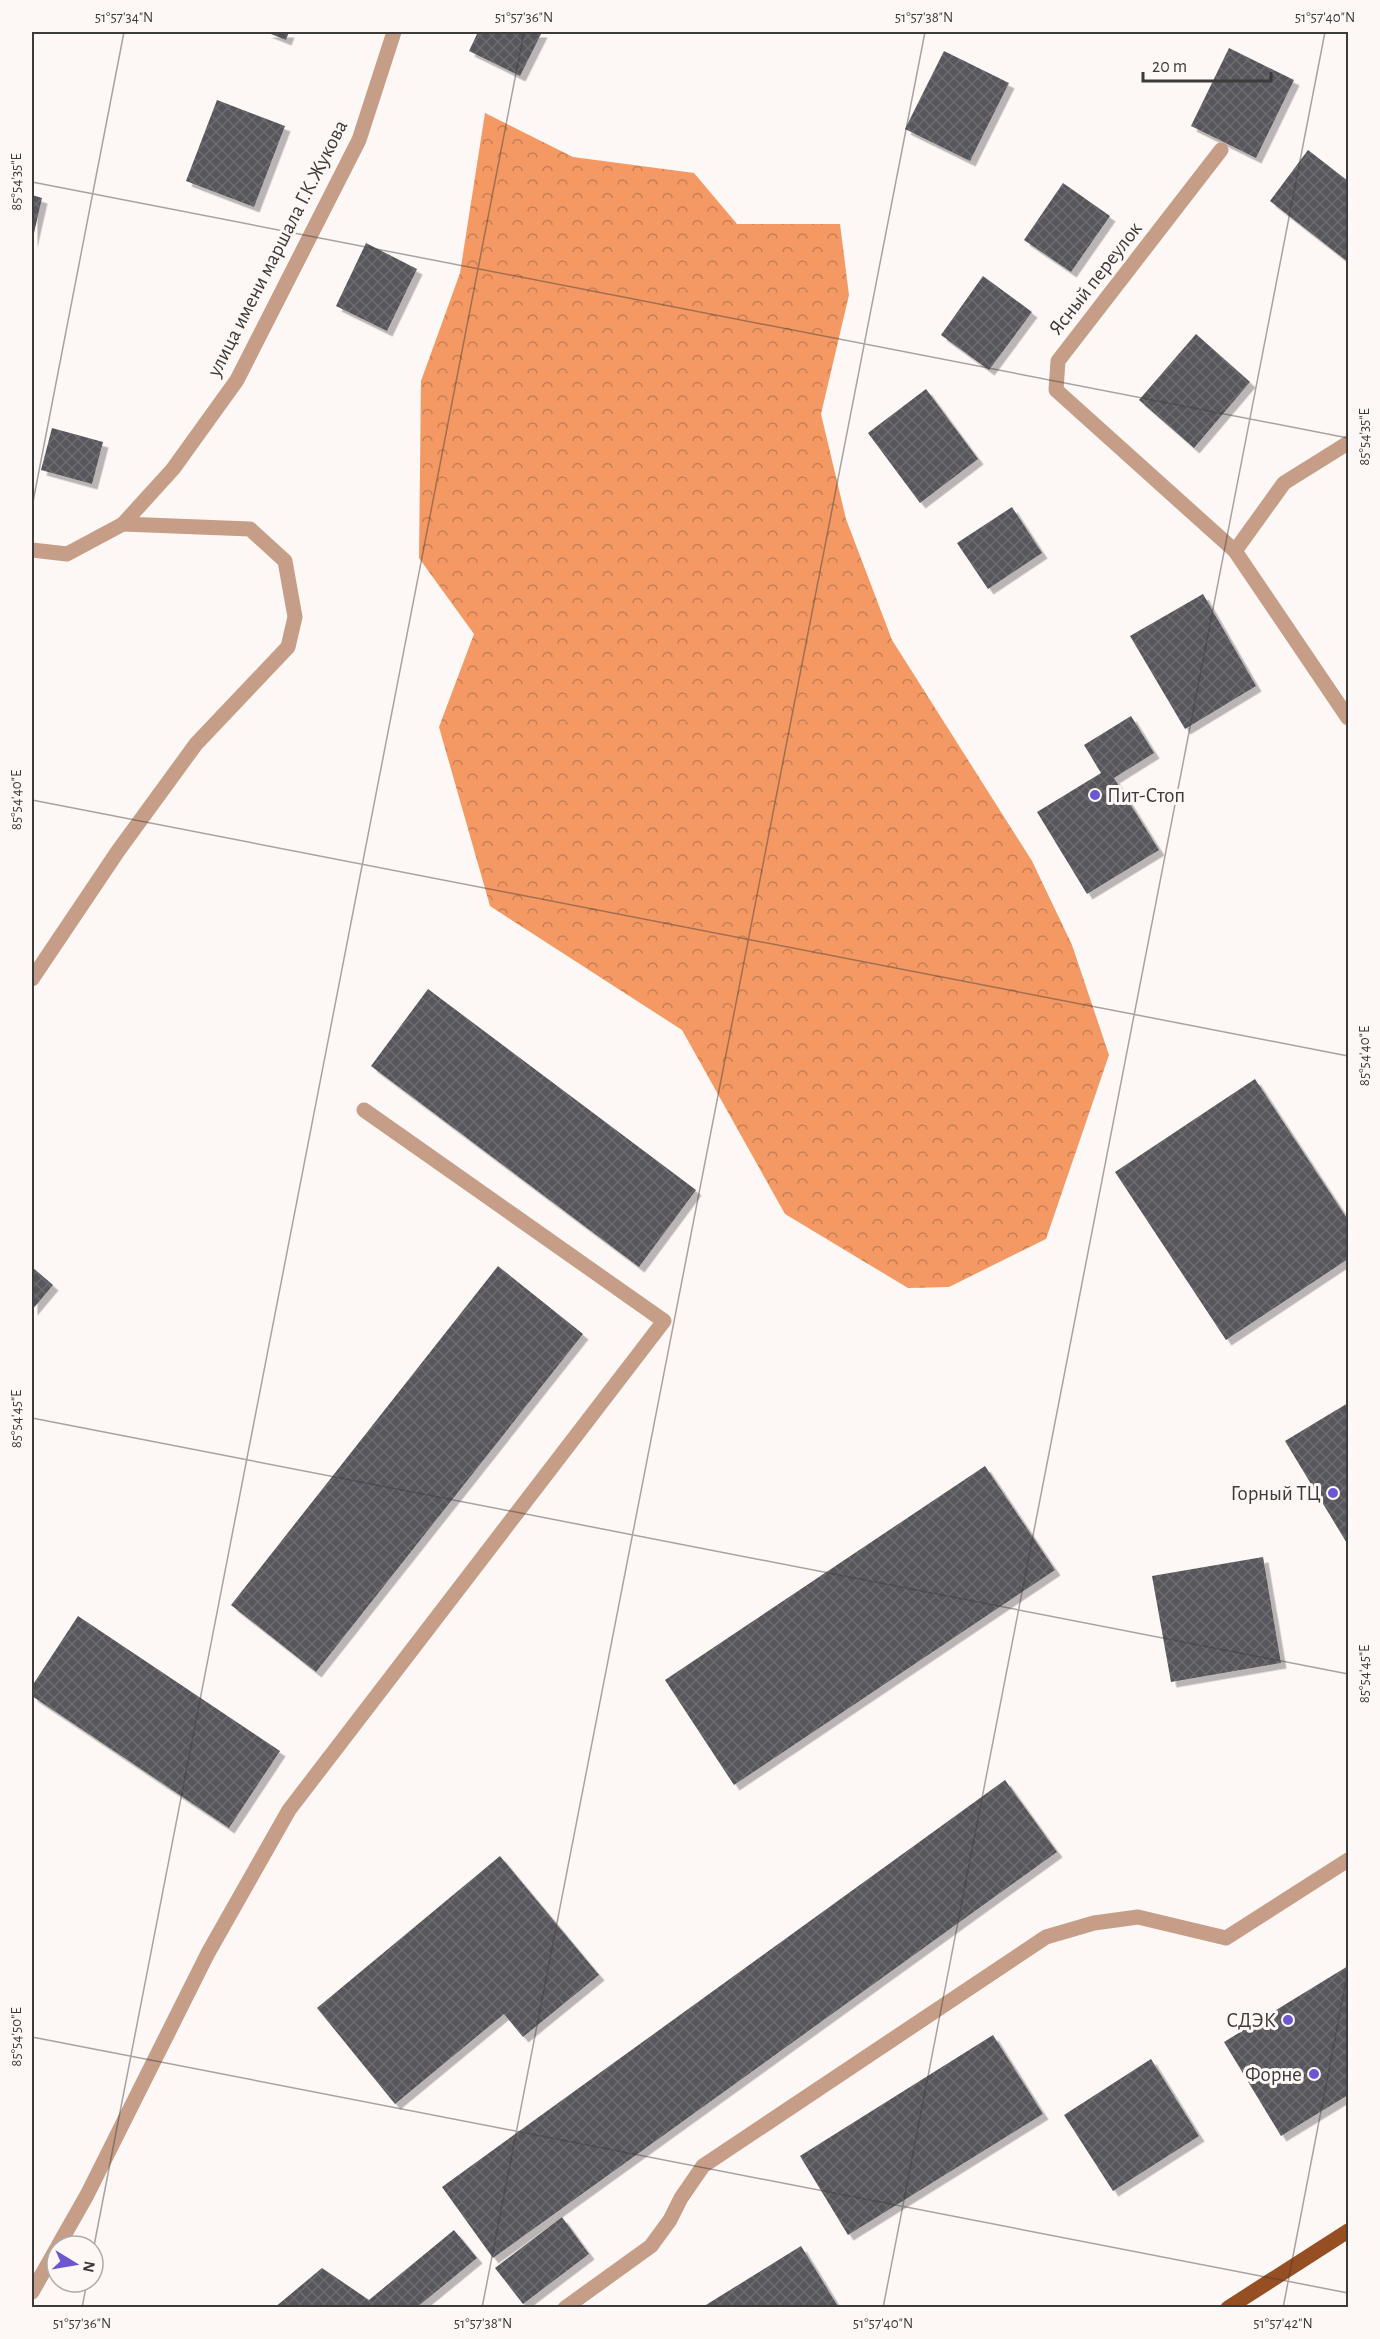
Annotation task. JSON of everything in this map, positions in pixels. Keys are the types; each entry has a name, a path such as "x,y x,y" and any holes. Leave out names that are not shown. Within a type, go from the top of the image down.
{"main road":[{"path":"1228,2307 1348,2231"}],"street":[{"name":"улица имени маршала Г.К.Жукова","path":"123,524 173,469 237,380 358,140 394,32"},
{"name":"Ясный переулок","path":"1221,150 1058,361 1056,390 1235,551"},
{"path":"1348,443 1284,483 1235,551 1348,718"},
{"path":"32,550 67,554 123,524 250,529 285,561 295,617 288,647 196,744 118,851 32,979"},
{"path":"64,2234 87,2195 208,1953 289,1810 664,1321 364,1110"},
{"path":"565,2307 651,2246 670,2220 702,2166 1046,1936 1094,1923 1138,1917 1226,1938 1348,1860"},
{"path":"32,2292 45,2269"}],"green space":[{"path":"485,113 573,157 694,173 737,224 840,224 849,295 821,414 846,519 892,640 1032,861 1072,945 1109,1055 1046,1239 949,1287 908,1288 785,1214 682,1030 490,906 439,727 474,634 419,558 421,381 460,273"}],"building":[{"path":"266,32 289,32 286,40"},
{"path":"478,32 542,32 520,76 469,51"},
{"path":"1229,48 1294,80 1256,158 1191,126"},
{"path":"944,51 1009,83 970,161 905,129"},
{"path":"217,100 285,126 254,207 186,181"},
{"path":"1308,150 1348,181 1348,262 1270,201"},
{"path":"1063,183 1110,216 1071,272 1024,240"},
{"path":"32,195 42,198 32,242"},
{"path":"366,243 417,269 387,331 336,306"},
{"path":"983,276 1032,312 989,370 941,335"},
{"path":"1196,334 1250,382 1194,448 1139,400"},
{"path":"926,389 978,459 920,503 868,433"},
{"path":"52,428 103,442 92,484 41,470"},
{"path":"1012,507 1042,553 988,589 957,543"},
{"path":"1203,594 1256,686 1185,729 1130,636"},
{"name":"Пит-Стоп","path":"1131,716 1154,753 1114,778 1159,850 1087,894 1037,812 1101,773 1084,745"},
{"path":"428,989 696,1190 639,1267 371,1066"},
{"path":"1255,1079 1348,1220 1348,1259 1226,1340 1115,1172"},
{"path":"498,1266 583,1334 316,1672 231,1605"},
{"path":"32,1267 53,1285 32,1310"},
{"name":"Горный ТЦ","path":"1348,1403 1348,1545 1285,1441"},
{"path":"985,1466 1055,1570 734,1785 665,1680"},
{"path":"1263,1557 1281,1663 1171,1682 1152,1576"},
{"path":"78,1616 280,1751 229,1828 32,1696 32,1686"},
{"path":"1005,1780 1057,1852 493,2258 442,2187"},
{"path":"500,1856 599,1975 523,2037 504,2014 395,2104 317,2008"},
{"path":"1348,1966 1348,2095 1281,2136 1224,2042"},
{"path":"993,2035 1043,2114 848,2235 800,2156"},
{"path":"1151,2059 1199,2136 1113,2191 1064,2115"},
{"path":"562,2217 589,2254 523,2304 495,2268"},
{"path":"454,2230 477,2258 416,2308 274,2308 322,2268 369,2300"},
{"path":"801,2246 839,2308 701,2308"}],"place":[{"name":"Пит-Стоп","path":"1095,795"},
{"name":"Горный ТЦ","path":"1333,1493"},
{"name":"СДЭК","path":"1288,2020"},
{"name":"Форне","path":"1314,2074"}]}
